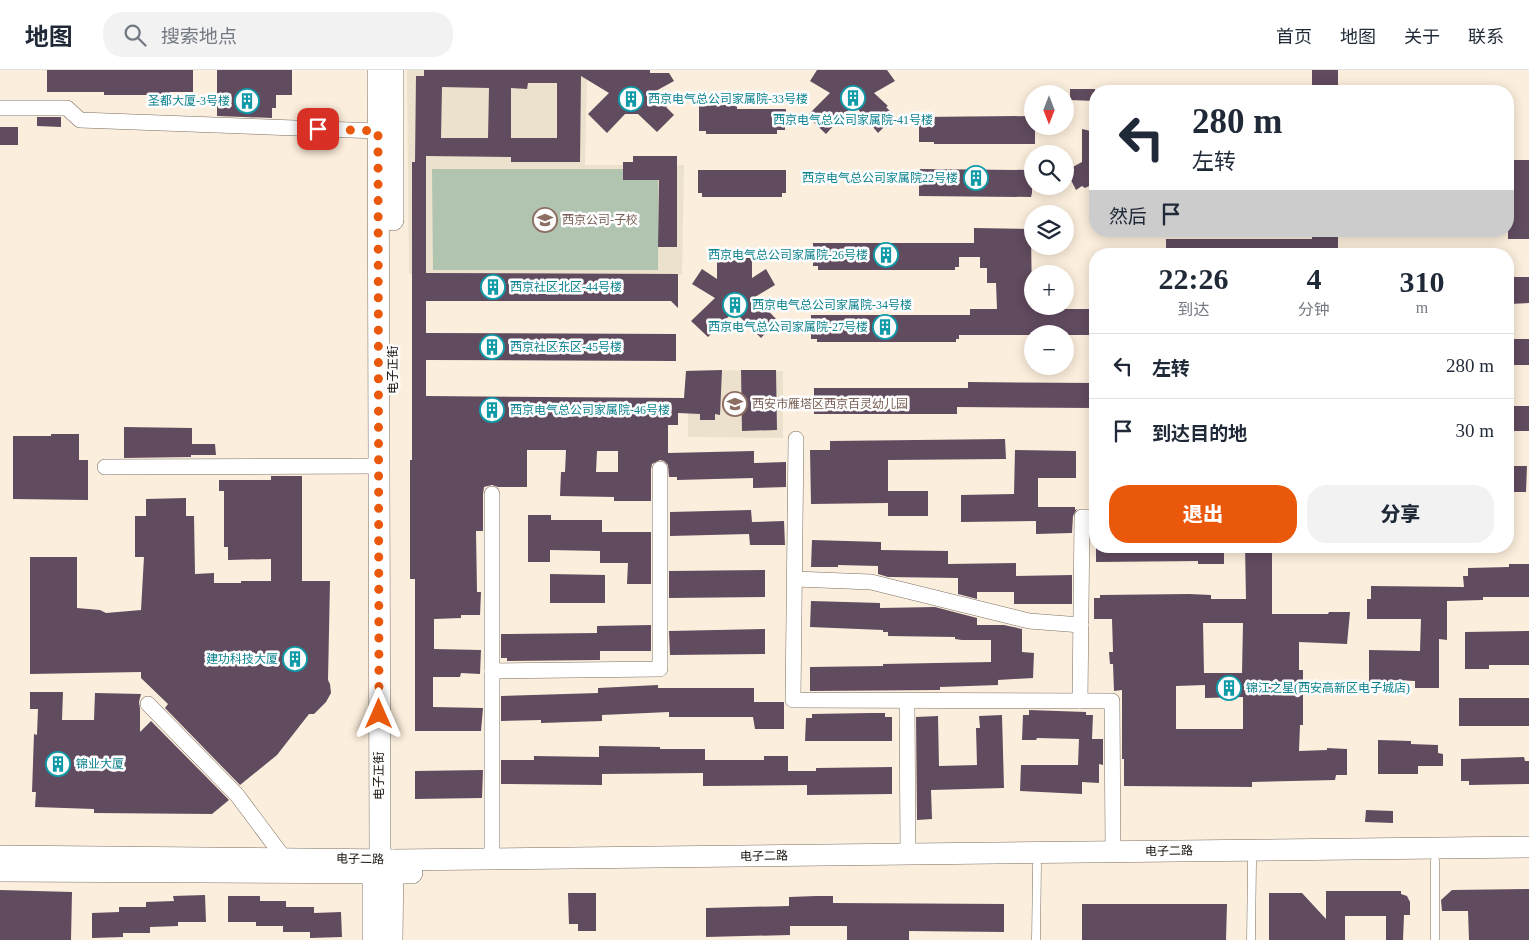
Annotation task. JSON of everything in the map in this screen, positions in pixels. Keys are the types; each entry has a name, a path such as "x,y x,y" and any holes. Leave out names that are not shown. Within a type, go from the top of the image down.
{"main road":[{"name":"电子正街","path":"378,70 379,466 384,866 392,940"},
{"name":"电子正街","path":"374,940 384,866 393,70"},
{"name":"电子二路","path":"0,856 284,858 384,866 492,858 1529,847"},
{"name":"电子二路","path":"0,871 384,866 1037,865 1529,860"}],"street":[{"path":"0,108 67,108 80,120 378,131"},
{"path":"796,439 793,700 1112,701 1113,851"},
{"path":"104,467 379,466"},
{"path":"492,671 660,669 660,469"},
{"path":"492,494 492,858"},
{"path":"1080,701 1082,517 1089,517"},
{"path":"795,579 871,582 1029,621 1081,625"},
{"path":"906,701 908,854"},
{"path":"148,704 237,795 284,858"}],"lane":[{"path":"1435,861 1435,940"},
{"path":"1251,940 1252,862"},
{"path":"1036,940 1037,865"}],"shaded area":[{"name":"西京公司-子校","path":"407,70 587,70 585,165 684,165 682,275 409,274"},
{"name":"西安市雁塔区西京百灵幼儿园","path":"688,370 783,371 783,438 688,437"}],"green space":[{"path":"432,169 658,169 658,270 433,270"}],"building":[{"path":"47,70 193,70 193,92 170,92 170,95 104,95 104,92 47,92"},
{"name":"圣都大厦-3号楼","path":"217,70 292,70 292,95 276,95 276,108 272,108 272,118 217,116"},
{"path":"424,70 650,70 650,73 669,73 674,81 654,92 674,115 657,132 638,114 625,114 607,133 588,114 609,93 581,76 580,162 511,162 511,157 426,156 426,273 678,274 678,308 671,301 426,301 426,333 676,334 676,361 426,360 426,396 684,398 686,371 722,370 720,415 715,414 715,420 700,420 700,414 678,413 678,425 668,425 668,453 754,451 754,463 786,462 786,487 753,488 753,478 677,480 677,477 669,477 668,465 660,460 652,464 651,501 614,501 614,497 560,496 561,472 565,472 566,450 527,450 527,487 498,487 492,485 484,487 483,531 476,531 477,592 481,592 480,615 461,615 461,618 434,619 434,649 481,650 480,674 461,673 460,677 433,677 433,707 483,708 481,731 415,731 415,579 410,579 412,162 415,162 416,76 424,76","holes":["528,83 557,83 557,138 511,138 511,88 527,89","442,87 489,88 488,138 441,138","597,451 618,451 618,472 596,472"]},
{"name":"西京电气总公司家属院-41号楼","path":"817,70 887,70 895,81 874,93 888,106 886,107 895,116 878,133 857,108 847,111 826,134 807,116 830,93 810,81"},
{"path":"1312,70 1338,70 1338,85 1312,85"},
{"path":"1074,89 1089,89 1089,101 1074,100"},
{"path":"699,105 737,105 737,109 786,109 785,130 777,130 777,134 706,134 706,131 699,131"},
{"path":"1024,116 1024,135 1035,135 1035,144 934,144 934,142 919,142 919,117"},
{"path":"37,117 61,117 61,127 37,126"},
{"path":"0,127 18,127 18,145 0,145"},
{"path":"1082,129 1089,131 1089,186 1085,188 1082,186 1076,190 1074,186 1074,166 1082,162"},
{"path":"633,156 677,156 677,247 658,247 659,180 623,180 623,162 633,162"},
{"path":"1514,160 1529,160 1529,239 1508,239 1508,237 1514,237"},
{"name":"西京电气总公司家属院22号楼","path":"919,169 1024,170 1024,195 1032,195 1031,197 919,196"},
{"path":"698,170 786,170 786,193 782,193 782,197 702,197 702,193 698,193"},
{"path":"974,228 1024,229 1024,255 1031,255 1031,265 1024,265 1024,315 1074,315 1074,309 1089,309 1089,335 1074,335 1074,325 1024,325 1024,335 959,335 959,339 956,339 956,342 817,342 817,339 811,339 811,315 970,315 970,309 997,309 996,283 987,283 987,268 980,268 980,257 959,257 959,267 955,267 955,270 818,270 818,266 813,266 813,243 974,243"},
{"path":"1312,237 1338,237 1338,248 1166,248 1166,239 1312,239"},
{"name":"西京电气总公司家属院-34号楼","path":"723,258 752,258 752,278 766,269 775,285 755,297 777,320 761,338 734,311 726,319 723,319 723,322 708,337 691,321 715,298 692,284 702,269 717,279 717,260 723,260"},
{"path":"1514,277 1529,277 1529,303 1514,304"},
{"path":"1514,339 1529,339 1529,365 1514,365"},
{"path":"741,370 776,370 777,430 742,431"},
{"path":"968,382 1089,383 1089,408 957,407 957,414 814,414 814,388 968,388"},
{"path":"1514,406 1529,406 1529,431 1514,431"},
{"path":"124,427 192,428 192,444 215,444 216,455 124,458"},
{"path":"51,434 79,434 79,460 88,460 88,500 13,499 13,436 51,436"},
{"path":"1005,439 1006,459 888,460 888,491 928,491 928,516 888,516 888,503 811,504 810,450 830,450 830,441"},
{"path":"1015,450 1076,451 1076,478 1038,478 1038,507 1075,507 1075,510 1077,509 1073,516 1072,533 1036,534 1036,521 961,522 961,495 1014,494"},
{"path":"1514,466 1527,466 1526,492 1514,492"},
{"path":"271,476 302,476 302,581 330,581 328,680 331,693 326,702 314,714 309,714 277,755 240,785 165,708 168,704 141,678 141,672 30,674 30,557 77,557 77,608 100,610 106,613 141,610 144,557 135,557 135,516 146,516 146,499 186,498 186,516 194,516 195,574 214,573 214,583 271,581 271,559 228,560 228,547 224,547 224,491 219,491 219,480 271,480"},
{"path":"751,510 752,522 784,521 785,545 750,545 749,534 670,536 670,512"},
{"path":"528,515 551,515 551,520 602,520 602,532 651,532 651,584 627,584 628,563 600,563 600,551 550,550 550,562 528,562"},
{"path":"812,540 881,542 881,550 948,551 948,564 1016,563 1016,576 1072,575 1072,604 1014,604 1014,592 977,592 977,599 958,594 958,578 888,577 878,574 878,566 838,565 838,567 811,567"},
{"path":"1096,553 1224,553 1224,564 1198,564 1198,561 1096,562"},
{"path":"1245,553 1272,553 1272,614 1350,612 1347,644 1299,642 1299,670 1303,670 1303,725 1300,725 1299,751 1327,750 1327,748 1347,749 1347,775 1336,775 1335,780 1252,782 1252,787 1124,786 1122,690 1114,691 1113,664 1110,664 1109,652 1113,652 1112,619 1094,619 1094,598 1100,598 1100,595 1189,594 1211,595 1211,599 1246,599","holes":["1203,623 1243,623 1242,673 1204,673","1205,685 1205,698 1243,697 1243,729 1176,729 1176,686"]},
{"path":"1509,564 1529,564 1529,597 1483,597 1483,600 1447,601 1447,640 1439,639 1439,688 1415,688 1415,681 1393,680 1393,688 1369,687 1369,650 1420,651 1421,619 1367,619 1367,599 1371,599 1371,586 1464,587 1463,576 1468,576 1468,568 1509,567"},
{"path":"765,570 765,597 669,598 669,571"},
{"path":"550,574 605,575 605,603 550,603"},
{"path":"811,601 880,603 880,608 935,607 977,618 977,625 1004,625 1022,629 1022,652 1034,653 1033,678 998,680 998,685 940,687 940,690 810,691 810,667 991,662 991,640 962,640 955,639 955,637 888,636 888,632 883,632 883,630 810,627"},
{"path":"651,625 651,651 600,651 600,660 507,661 507,658 501,658 501,634 597,633 597,626"},
{"path":"765,629 765,654 670,655 669,631"},
{"path":"1529,631 1529,665 1489,665 1489,669 1465,669 1465,632"},
{"path":"658,685 658,688 754,688 754,702 784,702 784,729 755,729 753,717 669,717 669,712 602,715 602,721 541,723 541,720 501,721 501,696 598,693 598,688"},
{"path":"30,692 63,692 62,720 94,720 95,693 141,694 139,702 140,732 151,721 229,800 212,814 94,813 94,809 35,807 36,792 32,792 34,734 37,735 38,709 30,709"},
{"path":"1459,698 1529,698 1529,726 1459,726"},
{"path":"1029,710 1086,712 1086,715 1093,715 1092,739 1103,739 1103,765 1099,764 1099,783 1082,782 1082,794 1020,791 1021,765 1078,765 1079,739 1037,738 1036,740 1022,740 1023,715 1029,715"},
{"path":"885,713 885,717 892,717 892,741 805,741 806,718 812,718 812,714"},
{"path":"1002,715 1004,788 931,790 932,819 917,820 916,717 938,716 939,766 977,765 976,728 980,728 979,716"},
{"path":"1378,740 1411,741 1411,744 1438,745 1438,753 1443,754 1443,766 1418,766 1418,774 1378,774"},
{"path":"599,746 705,749 705,760 764,760 764,756 788,756 788,771 816,771 816,768 892,767 892,794 807,795 807,785 703,786 703,773 602,774 602,785 501,784 501,760 534,760 534,756 599,757"},
{"path":"1524,757 1525,761 1529,761 1529,784 1469,785 1469,781 1461,781 1461,759"},
{"path":"483,770 482,798 415,799 415,771"},
{"path":"1366,810 1393,811 1393,823 1365,822"},
{"path":"1529,889 1529,940 1469,940 1468,911 1442,911 1441,900 1452,890"},
{"path":"0,890 72,892 71,940 0,940"},
{"path":"1326,891 1401,891 1401,894 1407,896 1410,902 1410,915 1404,915 1403,940 1386,940 1386,916 1345,916 1345,940 1269,940 1269,893 1302,893 1326,919"},
{"path":"568,893 596,893 596,931 578,931 578,924 569,924"},
{"path":"205,895 206,922 178,922 178,926 150,927 150,933 123,933 123,937 92,938 92,913 119,912 119,907 146,907 146,902 174,901 173,896"},
{"path":"228,896 260,896 260,901 286,901 286,907 314,907 314,913 341,912 342,937 310,938 310,932 283,932 283,926 256,926 256,922 228,922"},
{"path":"833,896 833,903 1004,904 1004,932 909,931 909,940 847,940 847,926 790,926 790,935 706,937 706,908 789,906 789,897"},
{"path":"1082,904 1227,904 1226,940 1082,940"}],"place":[{"name":"西京电气总公司家属院-41号楼","path":"853,98"},
{"name":"西京电气总公司家属院-33号楼","path":"631,99"},
{"name":"圣都大厦-3号楼","path":"247,101"},
{"name":"西京电气总公司家属院22号楼","path":"976,178"},
{"name":"西京公司-子校","path":"545,220"},
{"name":"西京电气总公司家属院-26号楼","path":"886,255"},
{"name":"西京社区北区-44号楼","path":"493,287"},
{"name":"西京电气总公司家属院-34号楼","path":"735,305"},
{"name":"西京电气总公司家属院-27号楼","path":"885,327"},
{"name":"西京社区东区-45号楼","path":"492,347"},
{"name":"西安市雁塔区西京百灵幼儿园","path":"735,404"},
{"name":"西京电气总公司家属院-46号楼","path":"492,410"},
{"name":"建功科技大厦","path":"295,659"},
{"name":"锦江之星(西安高新区电子城店)","path":"1229,688"},
{"name":"锦业大厦","path":"58,764"}],"route":[{"path":"318,129 378,131 379,714"}]}
